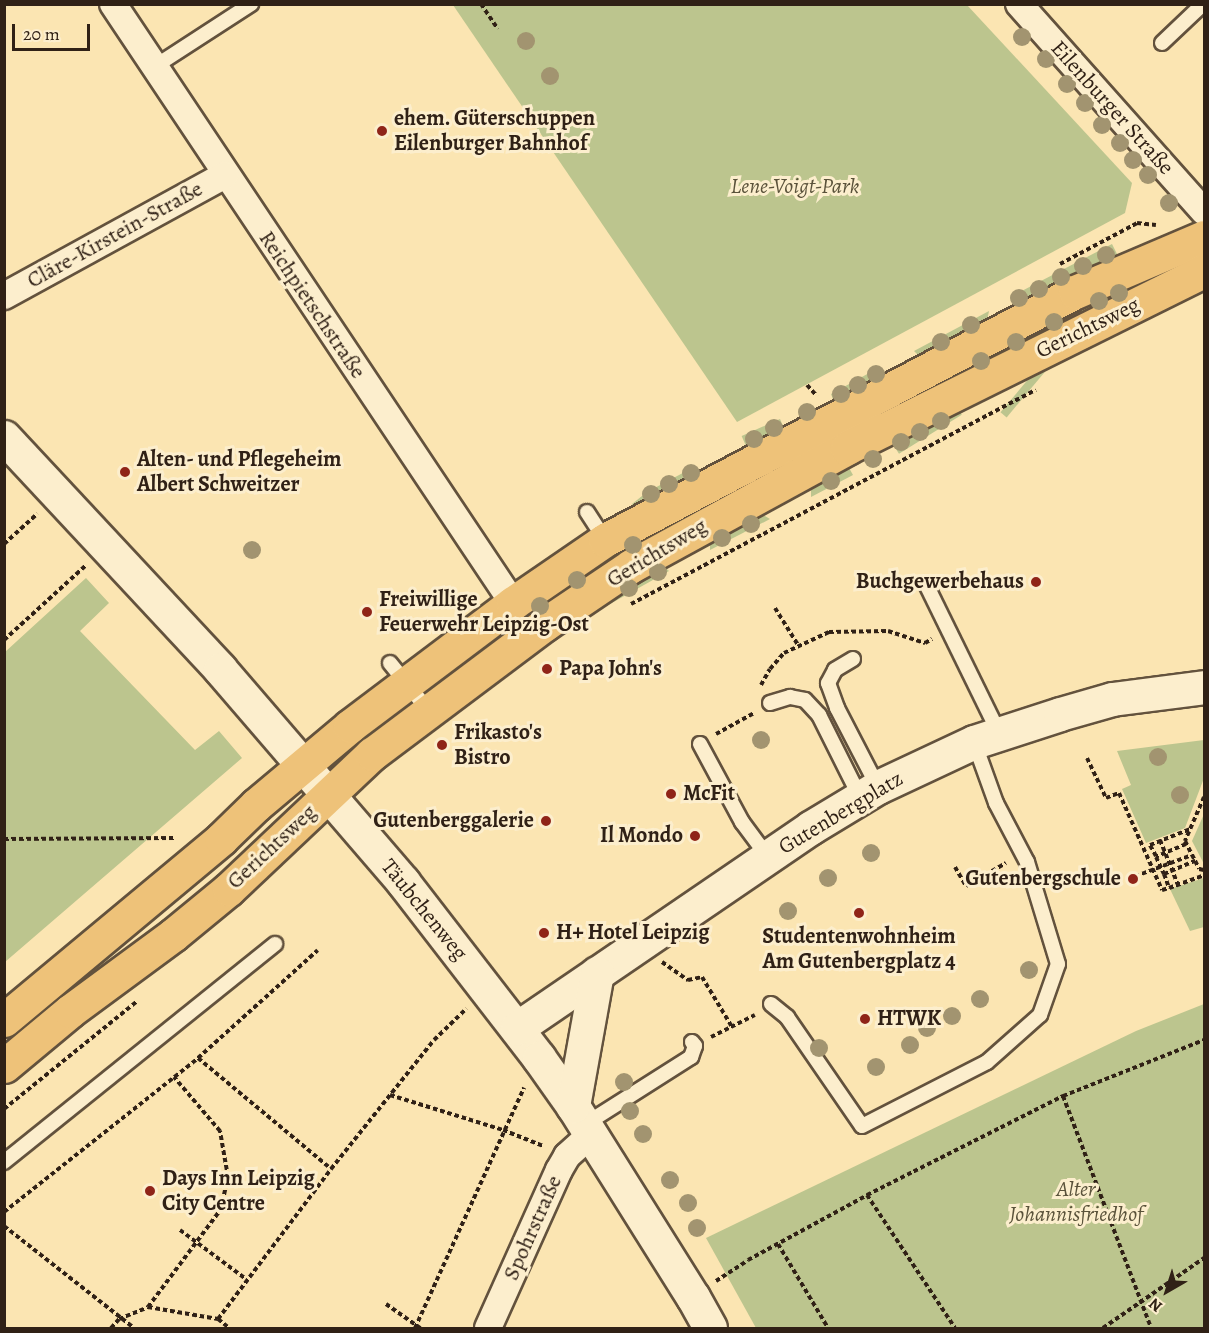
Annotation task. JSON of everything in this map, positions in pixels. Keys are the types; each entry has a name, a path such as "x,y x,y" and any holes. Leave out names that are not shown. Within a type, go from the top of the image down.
{"main road":[{"name":"Gerichtsweg","path":"4,1020 221,839 303,765 398,673 513,603 605,540 1075,292 1204,237"},
{"name":"Gerichtsweg","path":"4,1066 70,1011 173,935 228,889 372,754 545,624 641,561 847,448 1204,271"}],"street":[{"name":"Reichpietschstraße","path":"113,4 225,175 513,603"},
{"name":"Eilenburger Straße","path":"1020,4 1109,92 1204,212"},
{"name":"Cläre-Kirstein-Straße","path":"4,296 225,175"},
{"name":"Täubchenweg","path":"4,437 220,669 403,882 487,988 539,1058 579,1130 693,1297 710,1329"},
{"name":"Gutenbergplatz","path":"517,1028 768,857 869,792 987,738 1112,699 1204,687"},
{"path":"579,1130 597,973"},
{"name":"Spohrstraße","path":"488,1329 579,1130"}],"lane":[{"path":"154,67 251,4"},
{"path":"1162,43 1202,5"},
{"path":"587,512 605,540"},
{"path":"771,1004 787,1017 862,1126 987,1062 1040,1015 1058,964 1022,853 996,803 987,738 926,584"},
{"path":"853,659 835,670 828,683 869,792"},
{"path":"398,673 429,711"},
{"path":"770,703 790,696 805,700 819,715 869,792"},
{"path":"700,744 742,822 768,857"},
{"path":"4,1162 275,944"},
{"path":"579,1130 691,1057 694,1044"}],"path":[{"path":"482,4 498,29"},
{"path":"807,385 815,394"},
{"path":"629,605 866,479"},
{"path":"4,544 57,495"},
{"path":"4,640 84,567"},
{"path":"775,608 798,645"},
{"path":"1087,758 1106,798 1119,793 1162,890 1204,873 1199,869 1185,841 1204,797"},
{"path":"1143,847 1190,828"},
{"path":"4,839 174,838"},
{"path":"1161,840 1178,885"},
{"path":"1156,856 1186,844"},
{"path":"1150,845 1169,888"},
{"path":"955,867 966,886 1022,853"},
{"path":"1128,879 1192,855"},
{"path":"1164,874 1195,861"},
{"path":"644,941 666,967 688,980 702,977 732,1027"},
{"path":"4,1212 198,1058 318,950"},
{"path":"218,1319 330,1169 434,1040 487,988"},
{"path":"694,1044 732,1027 771,1004"},
{"path":"715,1282 867,1195 1063,1096 1204,1040"},
{"path":"198,1058 330,1169"},
{"path":"386,1304 417,1328 503,1130 539,1058"},
{"path":"111,1329 119,1319 148,1307 221,1209 228,1177 220,1131 174,1077"},
{"path":"390,1095 503,1130 579,1130"},
{"path":"1063,1096 1151,1329"},
{"path":"867,1195 955,1329"},
{"path":"4,1226 134,1329"},
{"path":"180,1230 246,1280"},
{"path":"778,1244 828,1329"},
{"path":"1103,1329 1204,1258"},
{"path":"710,1273 720,1292"},
{"path":"148,1307 218,1319 229,1329"}],"green space":[{"name":"Lene-Voigt-Park","path":"453,5 967,5 1132,183 1125,213 737,422"},
{"path":"1112,244 1119,258 1017,306 1010,297"},
{"path":"1157,272 1160,276 1080,314 852,436 886,406 1018,335"},
{"path":"989,311 987,321 921,358 914,351"},
{"path":"1041,364 1047,369 1007,417 1001,412"},
{"path":"880,367 881,377 834,402 831,394"},
{"path":"957,407 962,415 899,454 894,446"},
{"path":"780,419 784,428 746,445 742,436"},
{"path":"804,450 483,655 475,647 614,550"},
{"path":"696,466 699,474 633,509 632,504 647,492"},
{"path":"848,466 853,475 811,497 811,487"},
{"path":"760,513 770,519 710,550 710,539"},
{"path":"661,564 669,571 576,623"},
{"path":"86,578 109,603 80,631 195,750 219,731 242,758 5,962 5,652"},
{"path":"1204,740 1204,778 1185,828 1146,843 1122,789 1131,785 1117,751"},
{"path":"1204,814 1204,864 1192,841"},
{"path":"1204,878 1204,927 1190,931 1170,889"},
{"name":"Alter Johannisfriedhof","path":"1204,1004 1204,1328 756,1328 706,1238 1136,1031"}],"place":[{"name":"ehem. Güterschuppen Eilenburger Bahnhof","path":"382,131"},
{"name":"Alten- und Pflegeheim Albert Schweitzer","path":"125,472"},
{"name":"Buchgewerbehaus","path":"1036,582"},
{"name":"Freiwillige Feuerwehr Leipzig-Ost","path":"367,612"},
{"name":"Papa John's","path":"547,669"},
{"name":"Frikasto's Bistro","path":"442,745"},
{"name":"McFit","path":"671,794"},
{"name":"Gutenberggalerie","path":"546,821"},
{"name":"Il Mondo","path":"695,836"},
{"name":"Gutenbergschule","path":"1133,879"},
{"name":"Studentenwohnheim Am Gutenbergplatz 4","path":"859,913"},
{"name":"H+ Hotel Leipzig","path":"544,933"},
{"name":"HTWK","path":"865,1019"},
{"name":"Days Inn Leipzig City Centre","path":"150,1191"}]}
